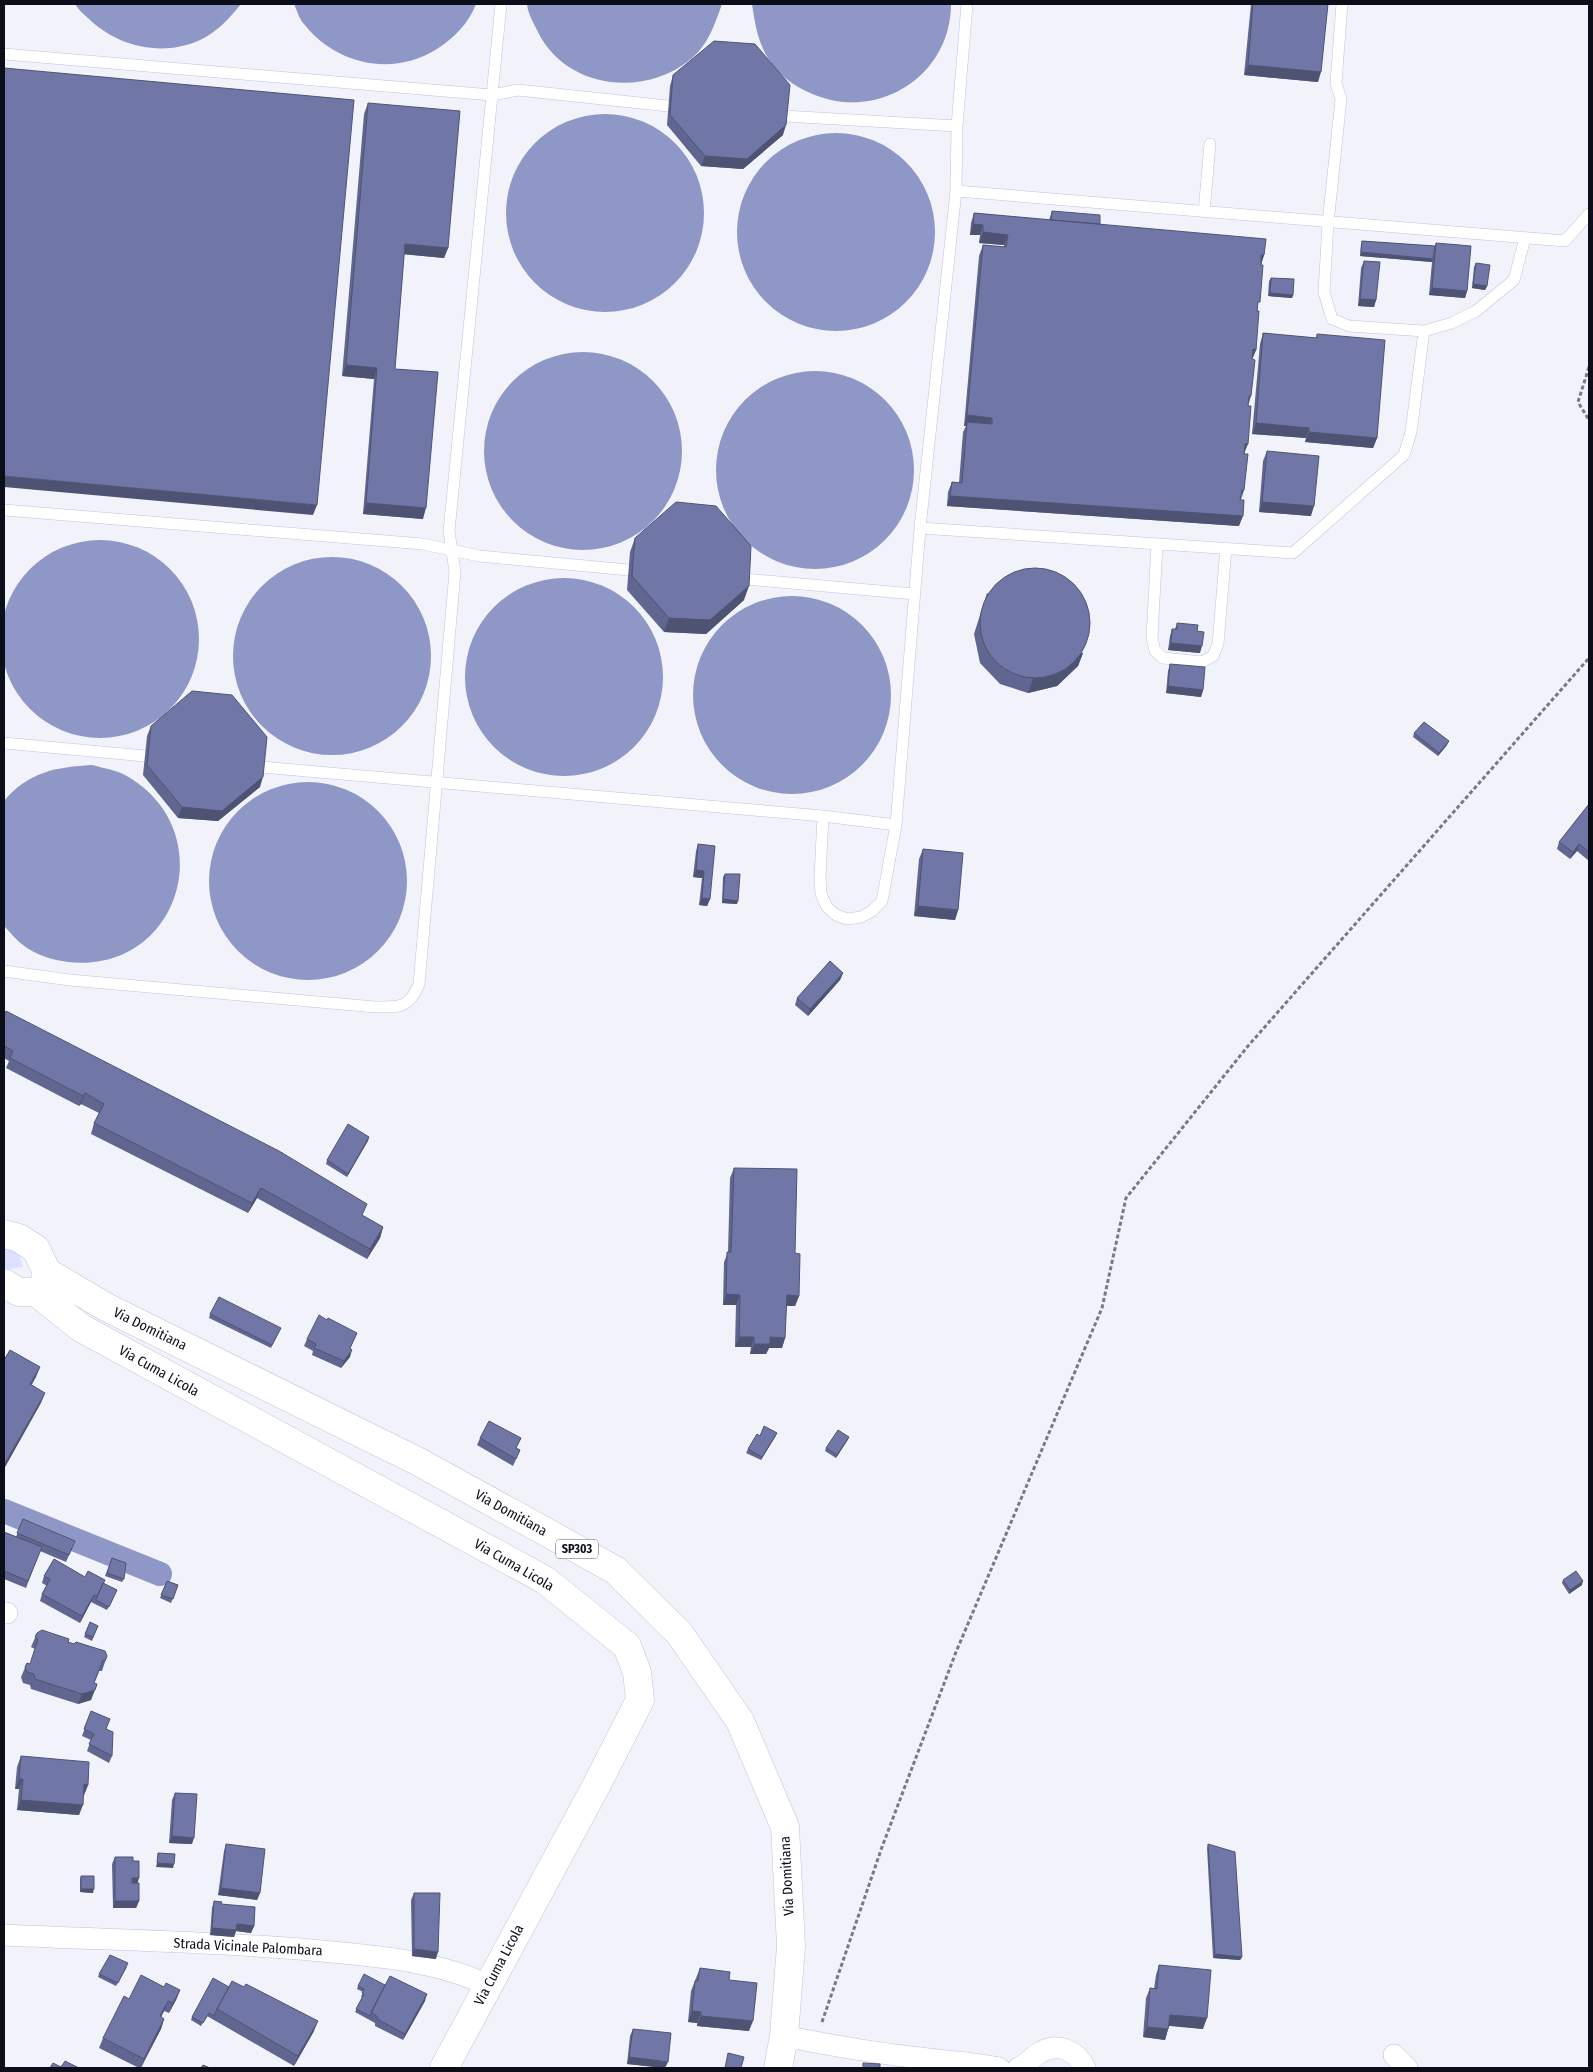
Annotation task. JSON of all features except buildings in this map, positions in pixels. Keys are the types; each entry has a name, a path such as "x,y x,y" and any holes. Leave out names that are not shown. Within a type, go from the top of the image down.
{"main road":[{"path":"4,1234 19,1238 36,1249 41,1282"},
{"name":"Via Domitiana","path":"4,1283 20,1292 41,1282 106,1307 419,1462 615,1570 679,1632 740,1720 785,1827 791,1946 784,2036 778,2068"},
{"name":"Via Cuma Licola","path":"41,1282 81,1328 546,1580 627,1646 637,1672 640,1700 595,1788 444,2068"}],"street":[{"name":"Strada Vicinale Palombara","path":"4,1935 274,1947 386,1957 463,1973 488,1985"},
{"path":"784,2036 922,2059 968,2061 999,2068"},
{"path":"1018,2068 1040,2052 1060,2048 1078,2056 1085,2068"}],"lane":[{"path":"4,971 70,980 400,1007 414,998 420,984 455,572 449,531 501,4"},
{"path":"823,816 821,894 827,907 836,915 847,919 861,917 872,911 882,901 896,825 920,528 956,191 958,126 967,4"},
{"path":"1342,4 1336,83 1341,99 1328,223 1324,292 1332,319 1349,326 1424,331 1452,323 1476,311 1514,280 1525,238"},
{"path":"4,54 492,95 518,90 668,106"},
{"path":"784,116 958,126"},
{"path":"1204,212 1210,144"},
{"path":"956,191 1565,241 1589,214"},
{"path":"920,528 1293,553 1404,455 1411,432 1424,331"},
{"path":"4,510 414,543 480,556 629,570"},
{"path":"1157,544 1152,638 1155,651 1163,658 1202,662 1213,656 1218,644 1226,548"},
{"path":"745,579 914,594"},
{"path":"4,743 145,756"},
{"path":"261,767 823,816 896,825"}],"path":[{"path":"1589,368 1578,402 1589,420"},
{"path":"815,2042 882,1847 956,1652 1102,1308 1126,1198 1248,1046 1589,658"}],"shaded area":[{"path":"4,1243 19,1254 23,1267 4,1270"}],"water":[{"path":"75,4 241,4 222,25 205,38 184,46 154,48 125,42 112,36 99,28"},
{"path":"294,4 476,4 460,30 437,49 420,58 402,63 384,64 366,62 332,49 317,38 302,22"},
{"path":"527,4 722,4 706,41 691,59 672,71 651,79 629,83 607,82 586,76 567,66 551,51 538,32"},
{"path":"752,4 951,4 948,30 938,53 923,73 904,88 882,98 858,102 833,100 808,92 797,87 782,75 766,54 760,41"},
{"path":"595,114 615,114 643,121 668,136 682,150 697,175 704,203 704,223 697,251 682,276 668,290 643,305 634,308 615,312 595,312 567,305 542,290 528,276 513,251 510,242 506,223 506,203 513,175 528,150 542,136 567,121 576,118"},
{"path":"826,133 846,133 874,140 899,155 913,169 928,194 935,222 935,242 928,270 913,295 899,309 874,324 865,327 846,331 826,331 798,324 773,309 759,295 744,270 741,261 737,242 737,222 744,194 759,169 773,155 798,140 807,137"},
{"path":"573,352 593,352 621,359 646,374 660,388 675,413 682,441 682,461 675,489 660,514 646,528 621,543 612,546 593,550 573,550 545,543 520,528 506,514 491,489 488,480 484,461 484,441 491,413 506,388 520,374 545,359 554,356"},
{"path":"805,371 825,371 853,378 878,393 892,407 907,432 914,460 914,480 907,508 892,533 878,547 853,562 844,565 825,569 805,569 777,562 752,547 738,533 723,508 720,499 716,480 716,460 723,432 738,407 752,393 777,378 786,375"},
{"path":"100,540 129,544 147,552 170,569 187,592 195,610 199,639 195,668 187,686 170,709 147,726 129,734 100,738 71,734 53,726 30,709 13,686 5,668 1,639 5,610 13,592 30,569 53,552 71,544"},
{"path":"322,557 342,557 370,564 395,579 409,593 424,618 431,646 431,666 424,694 409,719 395,733 370,748 361,751 342,755 322,755 294,748 269,733 255,719 240,694 237,685 233,666 233,646 240,618 255,593 269,579 294,564 303,561"},
{"path":"554,578 574,578 602,585 627,600 641,614 656,639 663,667 663,687 656,715 641,740 627,754 602,769 593,772 574,776 554,776 526,769 501,754 487,740 472,715 469,706 465,687 465,667 472,639 487,614 501,600 526,585 535,582"},
{"path":"782,596 802,596 830,603 855,618 869,632 884,657 891,685 891,705 884,733 869,758 855,772 830,787 821,790 802,794 782,794 754,787 729,772 715,758 700,733 697,724 693,705 693,685 700,657 715,632 729,618 754,603 763,600"},
{"path":"92,765 114,770 125,775 155,799 173,829 180,861 176,893 162,922 138,945 107,960 68,962 33,952 20,943 4,926 4,801 13,791 33,777 66,767"},
{"path":"298,782 318,782 346,789 371,804 385,818 400,843 407,871 407,891 400,919 385,944 371,958 346,973 337,976 318,980 298,980 270,973 245,958 231,944 216,919 213,910 209,891 209,871 216,843 231,818 245,804 270,789 279,786"}],"waterway":[{"path":"4,1511 160,1574"}]}
